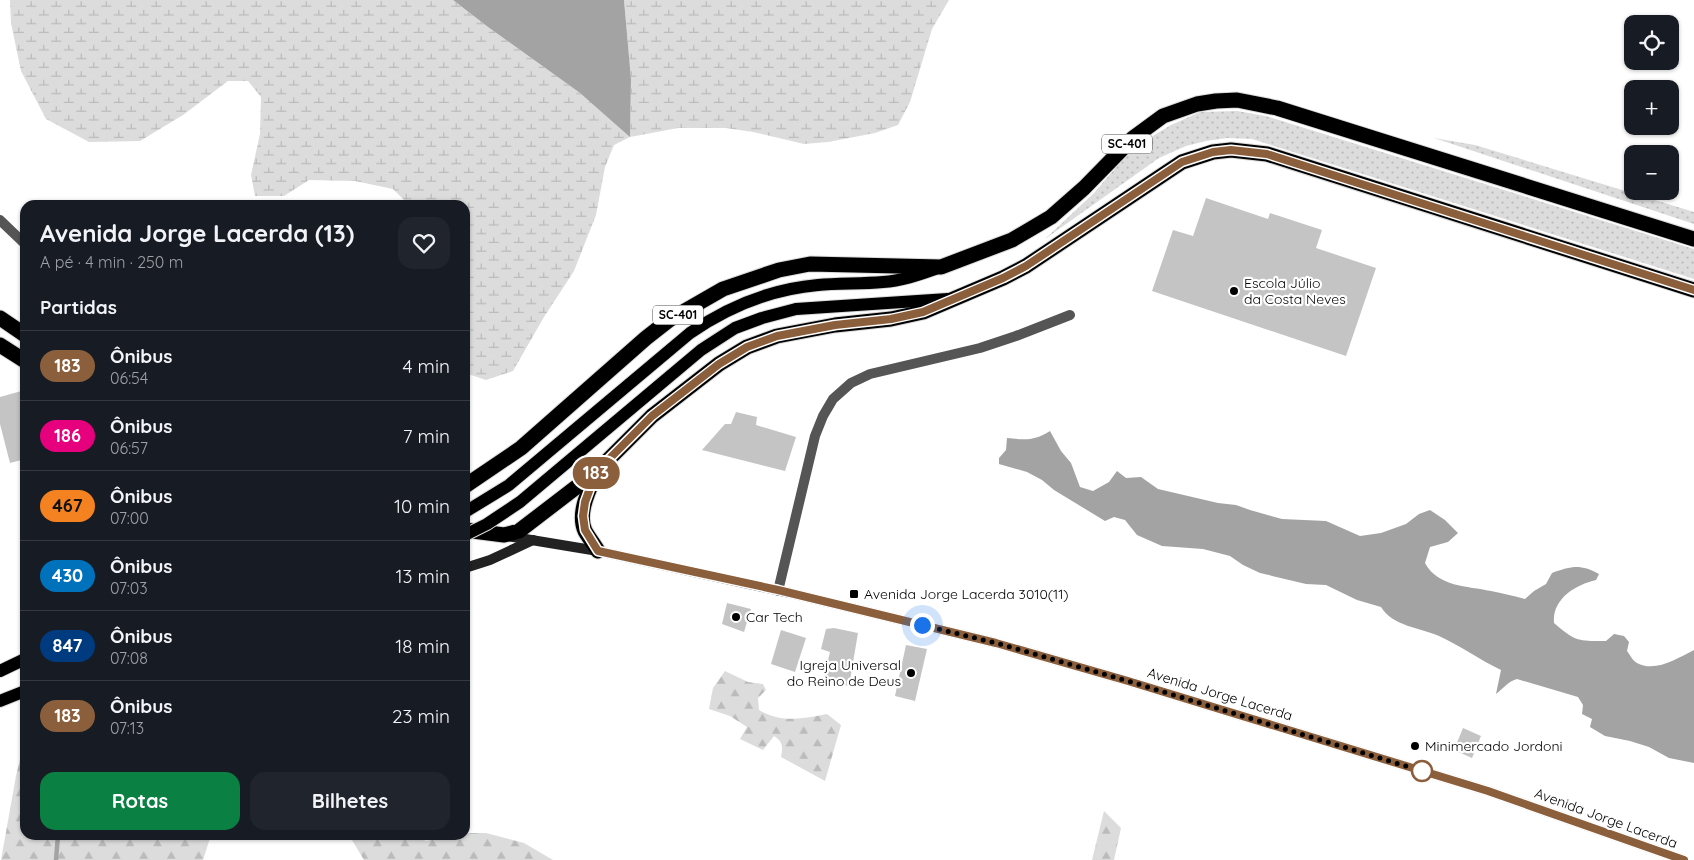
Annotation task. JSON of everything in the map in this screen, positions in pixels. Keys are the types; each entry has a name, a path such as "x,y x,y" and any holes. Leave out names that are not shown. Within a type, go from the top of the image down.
{"highway":[{"name":"SC-401","path":"470,483 520,448 669,320 723,290 779,270 810,264 941,267 1012,240 1032,230 1051,217 1084,188 1133,138 1163,116 1197,104 1237,100 1277,108 1694,239"},
{"path":"470,531 504,536 519,531 596,472 652,416 719,364 747,347 777,336 835,325 891,319 923,312 957,299 1026,266 1182,162 1213,152 1231,150 1267,154 1694,290"},
{"path":"0,318 20,332"},
{"path":"0,345 20,358"},
{"path":"596,472 585,502 583,516 585,530 598,551"}],"main road":[{"path":"470,509 509,485 626,384 700,325 743,304 790,289 818,285 884,282 911,277 941,267"},
{"path":"470,532 487,524 520,502 701,350 734,328 796,309 957,299"},
{"name":"Avenida Jorge Lacerda","path":"504,536 598,551 778,590 996,643 1128,681 1496,793 1684,860"},
{"path":"470,566 490,560 533,540"},
{"path":"0,671 20,661"},
{"path":"0,701 20,693"}],"street":[{"path":"0,220 20,239"},
{"path":"778,590 816,436 823,416 833,399 851,383 870,374 980,348 1070,315"}],"green space":[{"path":"10,0 453,0 580,93 630,136 631,79 624,0 949,0 932,29 910,102 898,125 875,133 828,142 804,144 753,132 726,128 678,128 630,137 614,145 605,167 596,215 574,271 544,317 513,371 486,380 470,375 470,200 404,200 393,189 355,181 309,180 284,196 255,196 251,175 260,134 261,97 248,81 228,81 183,115 140,141 89,142 46,119 21,71 11,23"},
{"path":"1237,111 1266,116 1694,249 1694,279 1252,139 1227,138 1206,141 1186,146 1159,158 1045,239 1094,193 1125,157 1146,140 1171,125 1200,112"},
{"path":"1434,138 1475,145 1624,191 1624,200 1655,200 1694,212 1694,224"},
{"path":"725,671 748,682 763,684 766,690 758,698 759,710 767,714 792,719 827,714 841,725 825,781 781,757 782,745 774,736 763,750 740,739 747,727 730,716 709,709 713,688"},
{"path":"20,759 20,840 209,840 203,860 1,860"},
{"path":"1104,811 1121,828 1114,860 1092,860"},
{"path":"470,833 486,833 524,843 553,860 364,860 352,840 470,840"}],"shaded area":[{"path":"453,0 624,0 631,79 630,137 580,93"},
{"path":"1050,431 1061,451 1071,463 1080,487 1093,491 1109,482 1117,471 1126,478 1141,477 1158,489 1218,503 1236,505 1282,519 1326,521 1360,536 1381,533 1406,524 1419,514 1430,510 1445,520 1458,533 1448,542 1430,547 1425,563 1437,577 1454,584 1525,599 1546,584 1552,573 1581,567 1599,574 1596,580 1580,585 1566,594 1554,614 1554,623 1567,634 1583,640 1606,641 1614,634 1624,636 1629,642 1627,651 1636,662 1644,666 1666,663 1694,650 1694,763 1669,758 1649,747 1630,741 1605,736 1590,727 1592,719 1582,714 1583,705 1578,697 1517,679 1508,683 1496,694 1501,670 1439,636 1399,622 1381,607 1357,600 1326,585 1306,584 1260,573 1230,556 1203,549 1162,546 1137,535 1125,520 1114,517 1105,521 1054,490 1042,480 1027,472 999,464 999,458 1006,450 1007,438 1030,439"}],"building":[{"path":"1206,198 1268,219 1270,213 1322,230 1316,248 1376,268 1346,356 1152,291 1173,230 1193,236"},
{"path":"20,391 20,460 10,463 0,424 0,397"},
{"path":"736,412 757,417 756,425 796,437 785,471 702,450 725,424 731,424"},
{"name":"Car Tech","path":"727,603 751,609 744,632 722,624"},
{"path":"834,628 858,633 849,686 823,680 830,652 821,649 826,629"},
{"path":"781,630 806,638 795,672 771,664"},
{"name":"Igreja Universal do Reino de Deus","path":"906,645 927,649 915,701 895,696"},
{"path":"1463,728 1481,736 1472,758 1454,750"}],"waterway":[{"path":"56,860 58,840"}],"bus line":[{"name":"183","path":"1684,860 1488,791 1128,681 996,643 778,590 598,551 585,530 583,516 585,502 596,472 652,416 719,364 747,347 777,336 835,325 891,319 923,312 957,299 1026,266 1182,162 1213,152 1231,150 1267,154 1694,290"}],"place":[{"name":"Escola Júlio da Costa Neves","path":"1234,291"},
{"name":"Avenida Jorge Lacerda 3010(11)","path":"854,594"},
{"name":"Car Tech","path":"736,617"},
{"name":"Igreja Universal do Reino de Deus","path":"911,673"},
{"name":"Minimercado Jordoni","path":"1415,746"}],"route":[{"path":"922,625 996,643 1128,681 1422,771"}]}
